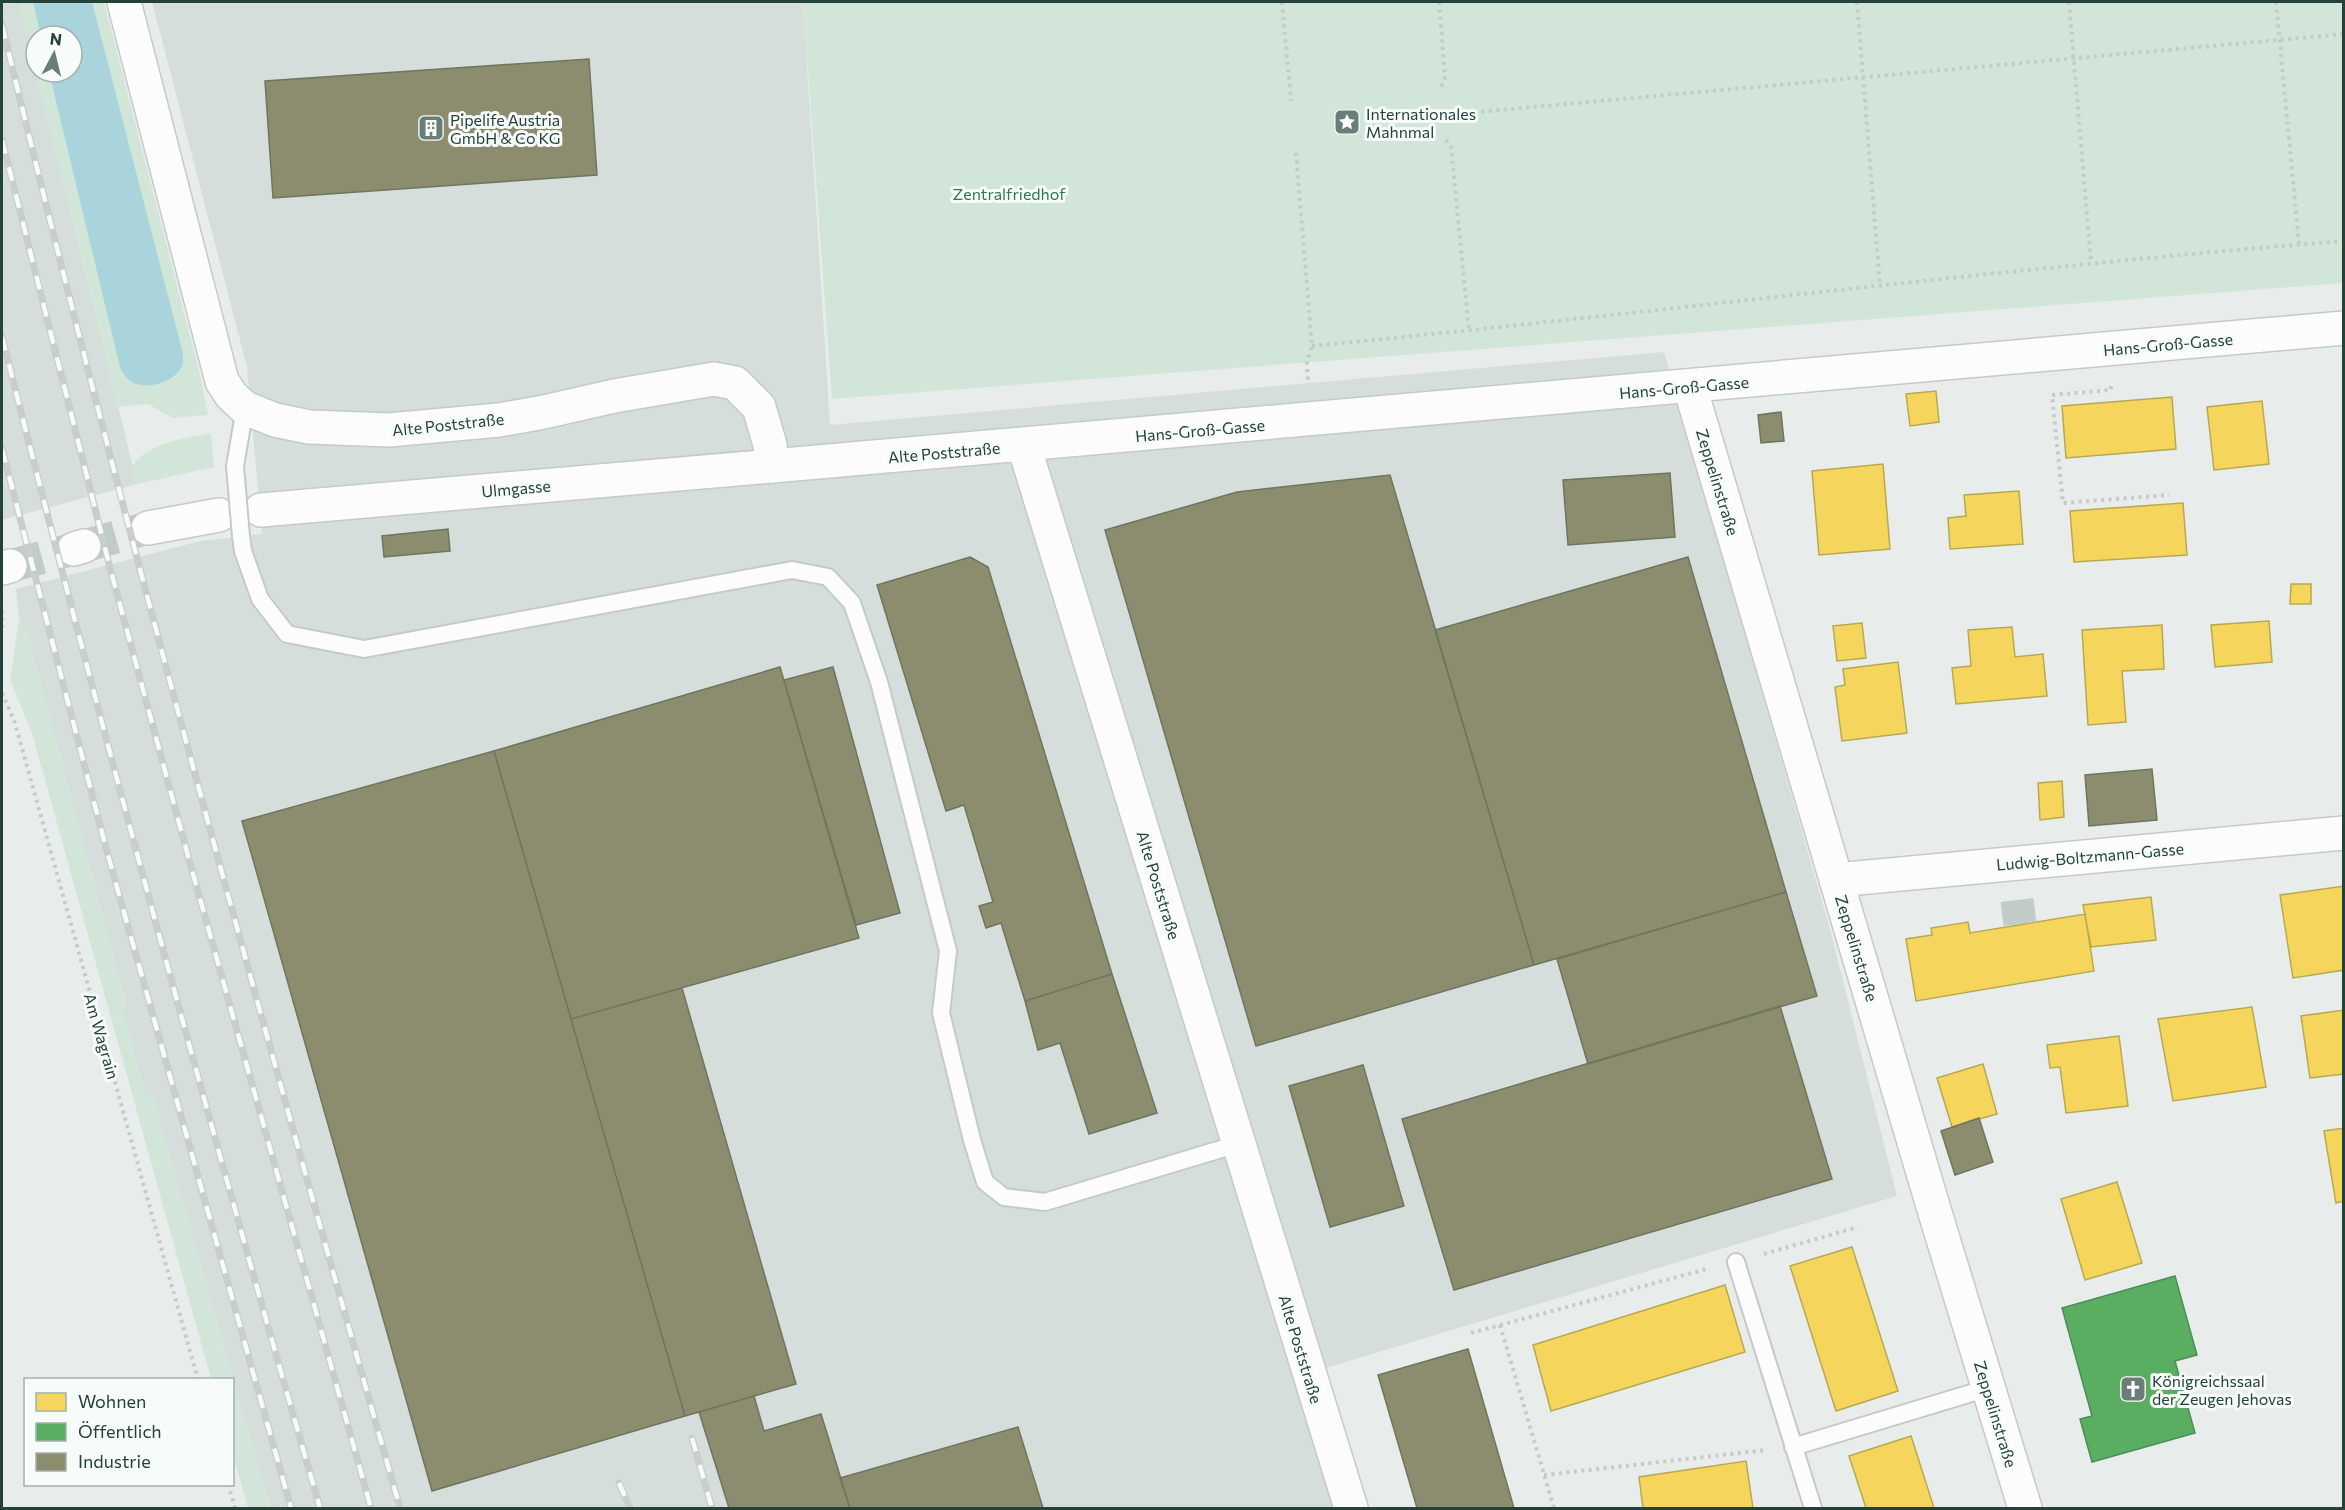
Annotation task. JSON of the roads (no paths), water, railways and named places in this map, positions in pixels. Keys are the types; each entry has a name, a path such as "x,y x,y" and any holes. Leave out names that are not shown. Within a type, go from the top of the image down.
{"street":[{"name":"Alte Poststraße","path":"124,2 222,381 231,395 245,408 275,420 309,427 389,430 499,420 658,387 714,379 735,383 759,407 770,445 772,466 1024,446 1351,1509"},
{"name":"Hans-Groß-Gasse","path":"1024,446 2343,328"},
{"name":"Zeppelinstraße","path":"1690,387 2025,1509"},
{"name":"Ulmgasse","path":"261,510 772,466"},
{"path":"148,528 230,525"},
{"name":"Ludwig-Boltzmann-Gasse","path":"1836,880 2343,833"}],"lane":[{"path":"245,408 235,466 230,525 243,550 260,599 287,634 364,648 792,570 828,577 852,603 885,704 948,951 941,1013 984,1182 1004,1197 1046,1202 1238,1144"},
{"path":"1736,1262 1813,1509"},
{"path":"1793,1447 1988,1388"}],"water":[{"path":"33,2 92,2 183,353 181,368 176,374 154,385 138,385 132,382 124,375 120,367 52,84 84,84 84,24 38,24"}],"tunnel":[{"path":"84,546 148,528"},
{"path":"10,566 74,549"},
{"path":"2017,900 2020,924"}],"railway":[{"path":"2,25 95,398 144,583 296,1139 400,1508"},
{"path":"2,140 109,564 188,856 371,1508"},
{"path":"2,337 156,924 320,1508"},
{"path":"2,449 106,848 291,1508"},
{"path":"692,1438 712,1508"},
{"path":"619,1483 630,1508"}],"place":[{"name":"Internationales Mahnmal","path":"1347,122"},
{"name":"Pipelife Austria GmbH & Co KG","path":"431,128"},
{"name":"Königreichssaal der Zeugen Jehovas","path":"2133,1389"}],"park label":[{"name":"Zentralfriedhof","path":"1009,193"}]}
